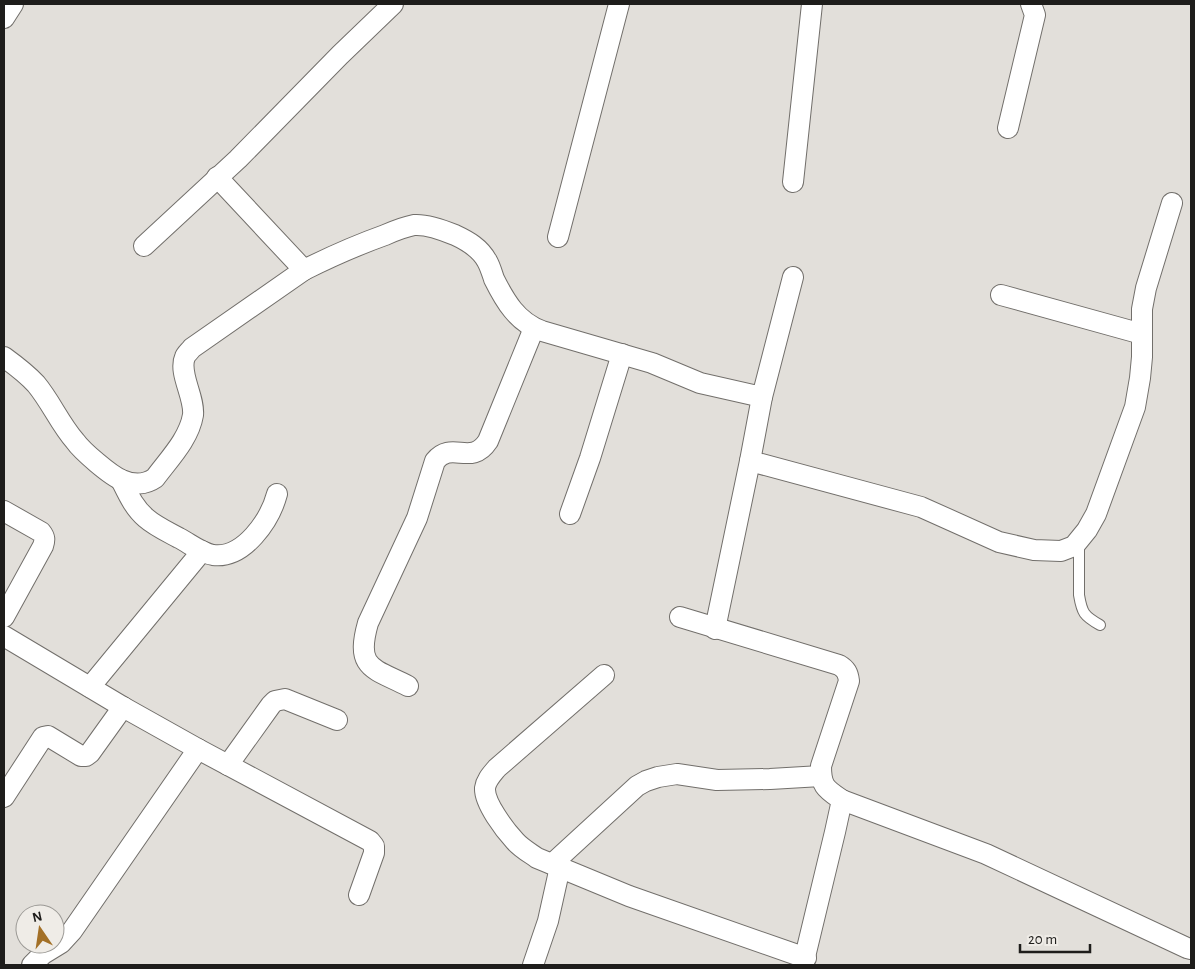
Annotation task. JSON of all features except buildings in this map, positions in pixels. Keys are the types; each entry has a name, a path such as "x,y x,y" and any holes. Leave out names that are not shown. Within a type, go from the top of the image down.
{"street":[{"path":"4,18 13,4"},
{"path":"144,246 238,159 340,54 393,4"},
{"path":"558,237 619,4"},
{"path":"793,182 812,4"},
{"path":"1008,128 1035,15 1032,4"},
{"path":"217,178 304,270"},
{"path":"750,461 921,507 999,542 1034,550 1061,551 1074,546 1087,530 1096,514 1134,407 1140,378 1142,309 1146,288 1172,203"},
{"path":"4,357 36,385 76,443 121,480 143,484 155,478 183,441 192,417 192,398 183,366 185,358 192,348 304,270 364,242 415,225 446,232 476,247 487,261 502,295 526,324 534,328 652,363 700,383 762,397"},
{"path":"715,629 762,397 794,276"},
{"path":"1001,295 1142,334"},
{"path":"408,686 371,667 365,660 363,650 368,623 417,518 435,461 445,453 474,453 484,446 534,328"},
{"path":"570,514 622,354"},
{"path":"121,480 132,501 147,520 212,555 234,552 244,546 266,520 274,507 277,494"},
{"path":"4,511 40,532 44,536 45,541 5,611"},
{"path":"90,688 202,551"},
{"path":"680,617 715,629 838,664 845,669 849,681 821,766 823,784 842,800 986,854 1191,949"},
{"path":"4,636 123,707 370,841 374,846 374,854 359,895"},
{"path":"604,675 497,768 488,779 485,787 489,805 516,842 537,858 629,896 804,961 842,800"},
{"path":"228,765 275,701 285,699 337,720"},
{"path":"4,797 43,737 48,736 81,756 86,756 123,707"},
{"path":"32,965 72,931 198,749"},
{"path":"533,965 548,921 556,865 637,786 658,777 677,774 717,780 821,776"}],"lane":[{"path":"1079,541 1080,603 1086,616 1100,625"}]}
